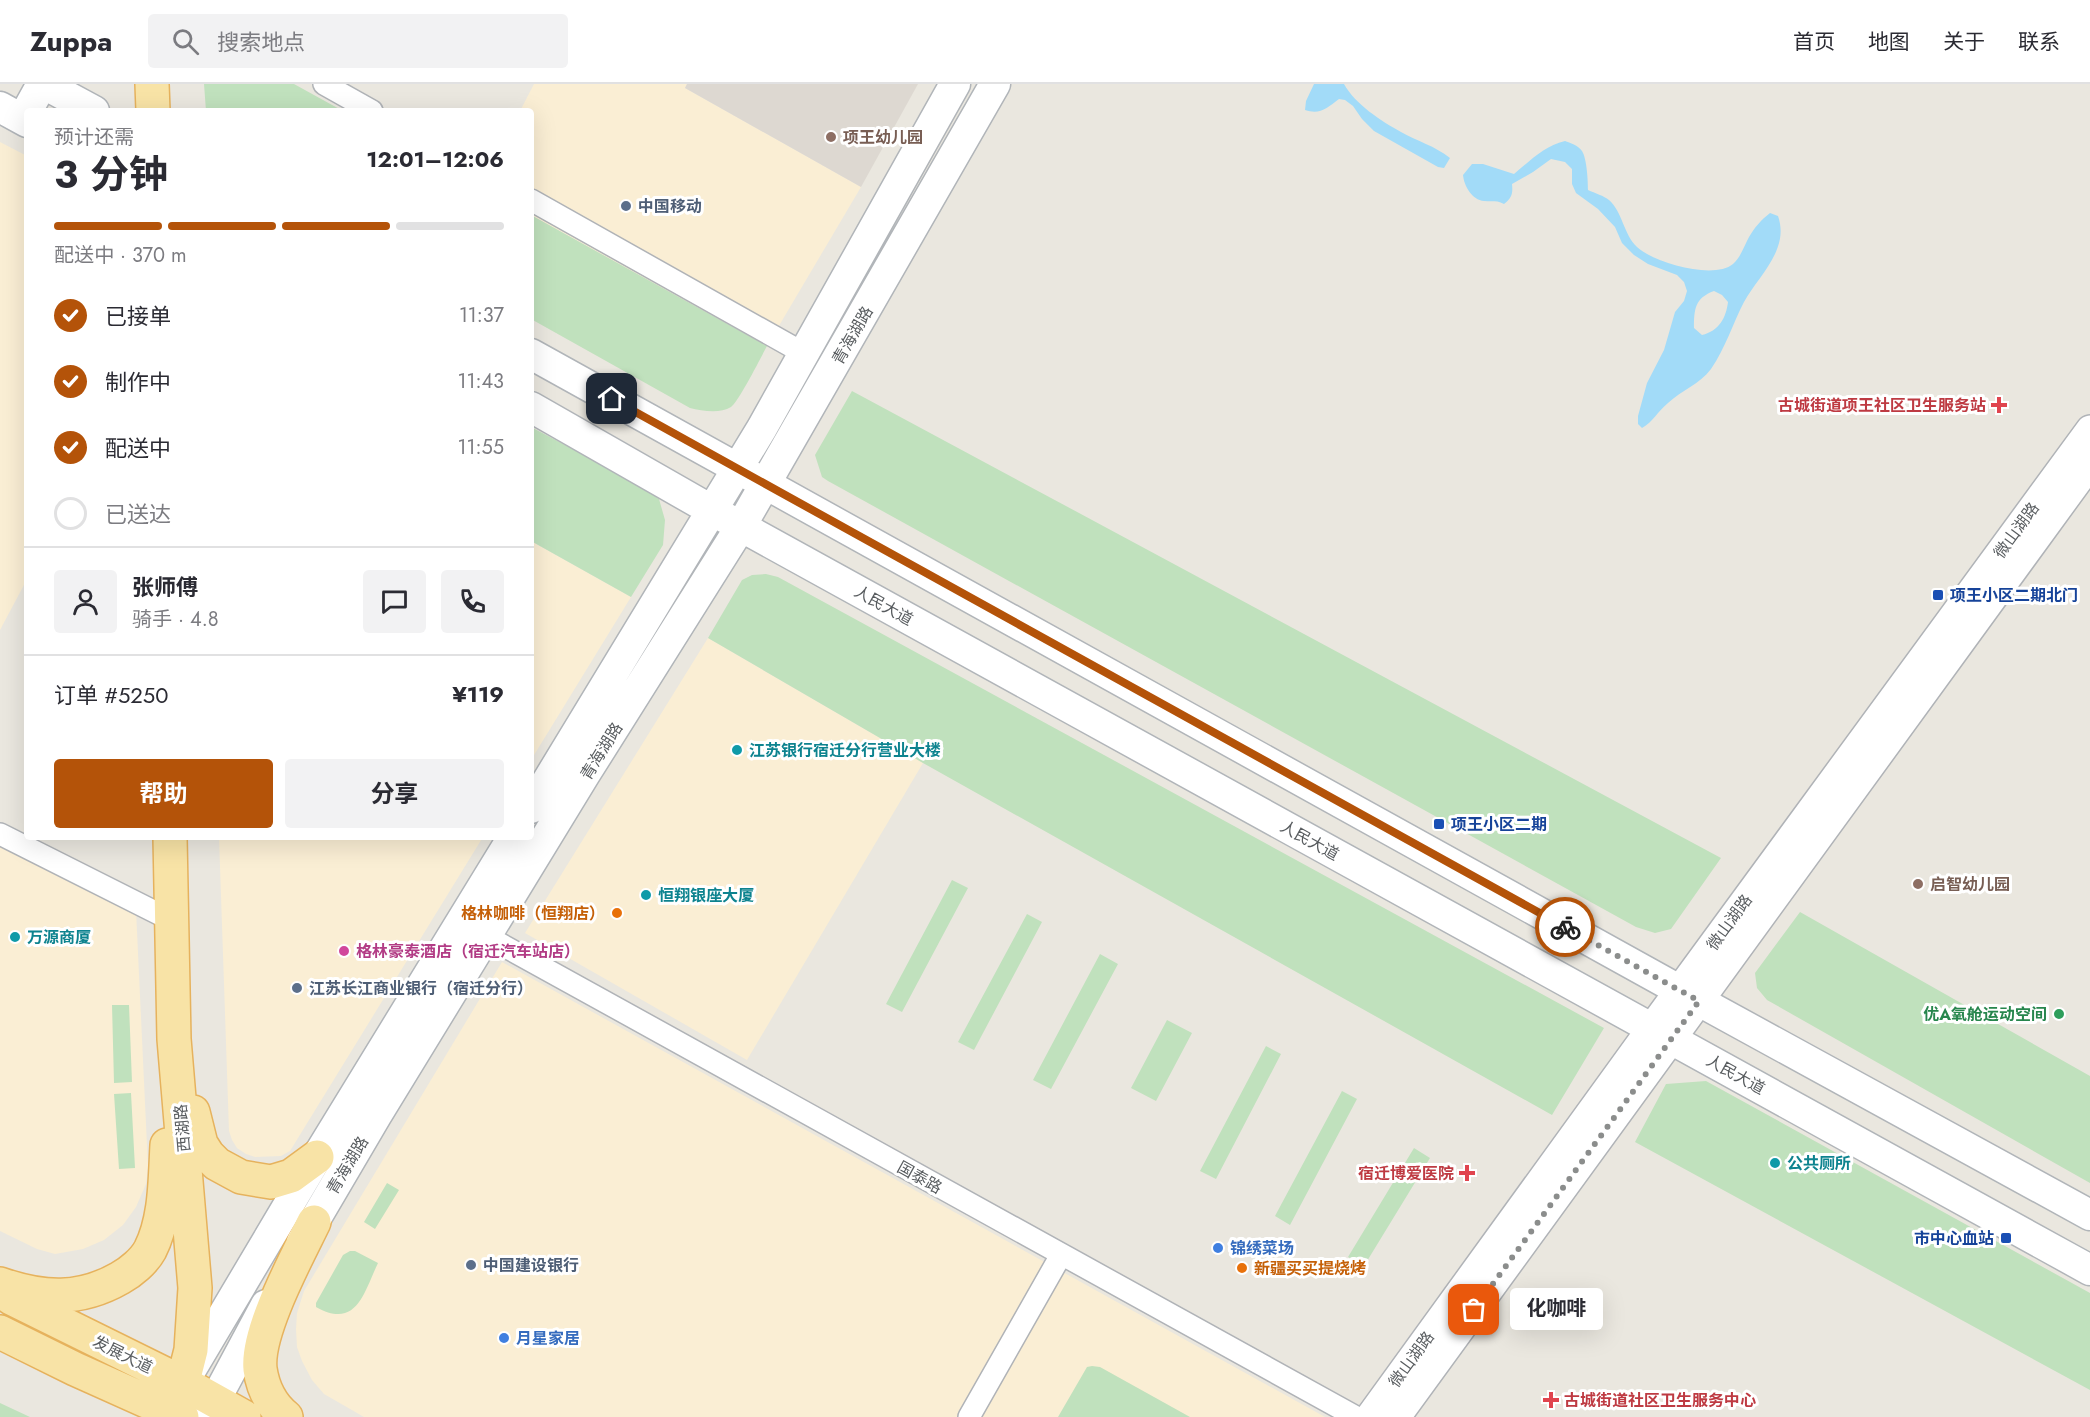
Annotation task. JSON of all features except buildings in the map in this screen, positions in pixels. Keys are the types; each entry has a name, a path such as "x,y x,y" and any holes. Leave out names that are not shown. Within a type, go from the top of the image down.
{"main road":[{"path":"25,108 43,84 88,108"},
{"path":"152,84 153,108"},
{"name":"青海湖路","path":"534,803 738,470 955,84"},
{"name":"青海湖路","path":"190,1409 314,1222 486,936 741,526 995,84"},
{"path":"534,356 1689,996 2090,1215"},
{"name":"人民大道","path":"534,409 713,511 2090,1270"},
{"name":"西湖路","path":"170,840 174,1039 195,1288 190,1409"},
{"name":"青海湖路","path":"190,1409 317,1157 511,840"},
{"path":"174,1039 201,1144 217,1164 241,1177 272,1182 291,1176 317,1157"},
{"path":"0,1284 47,1295 74,1295 102,1289 130,1273 150,1251 159,1224 165,1190 174,1039"},
{"path":"286,1417 266,1394 260,1368 265,1331 314,1222"},
{"name":"发展大道","path":"0,1293 190,1409"},
{"name":"发展大道","path":"0,1332 75,1369 190,1409 244,1417"},
{"path":"75,1369 126,1417"}],"street":[{"path":"324,84 367,108"},
{"path":"534,202 805,354"},
{"name":"微山湖路","path":"1689,996 2090,429"},
{"name":"微山湖路","path":"1370,1417 2090,465"},
{"path":"0,834 171,920"},
{"name":"国泰路","path":"486,936 1356,1417"},
{"name":"微山湖路","path":"1397,1417 1661,1033"},
{"path":"969,1417 1061,1255"}],"shaded area":[{"path":"534,84 687,84 685,88 861,187 767,346 534,217 534,108 522,108"},
{"name":"项王幼儿园","path":"687,84 918,84 861,187 685,88"},
{"path":"0,142 24,154 24,585 0,630"},
{"path":"534,543 631,597 534,755"},
{"path":"708,638 923,763 747,1060 525,933"},
{"path":"219,840 481,840 290,1151 281,1156 255,1157 237,1148 229,1131"},
{"path":"0,843 136,910 148,1167 146,1184 136,1207 123,1225 104,1240 83,1249 55,1254 37,1249 0,1231"},
{"path":"502,962 1325,1417 364,1417 324,1394 312,1380 297,1347 297,1313 304,1291"}],"green space":[{"path":"204,84 294,84 338,108 206,108"},
{"path":"534,217 767,346 731,407 716,411 690,408 534,321"},
{"path":"852,391 1721,858 1671,929 1655,933 1636,927 822,477 815,455"},
{"path":"534,429 637,483 659,499 665,520 663,545 631,597 534,543"},
{"path":"766,574 778,577 1604,1028 1552,1115 923,763 708,638 742,580 752,575"},
{"path":"952,880 968,888 902,1012 886,1004"},
{"path":"1800,912 2090,1076 2090,1183 1767,1000 1757,988 1755,973"},
{"path":"1027,914 1042,922 974,1050 958,1042"},
{"path":"1100,954 1118,964 1051,1089 1033,1080"},
{"path":"112,1005 129,1005 132,1082 114,1083"},
{"path":"1167,1020 1192,1033 1156,1101 1131,1088"},
{"path":"1266,1046 1281,1054 1216,1179 1200,1171"},
{"path":"1706,1081 2090,1293 2090,1390 1635,1142 1666,1084"},
{"path":"1342,1091 1357,1099 1290,1225 1275,1216"},
{"path":"131,1093 135,1168 119,1169 114,1094"},
{"path":"1414,1148 1430,1158 1364,1266 1348,1257"},
{"path":"387,1183 399,1190 375,1229 364,1222"},
{"path":"355,1251 378,1263 363,1296 350,1311 341,1314 330,1313 316,1307 316,1303 343,1255"},
{"path":"1087,1367 1100,1367 1190,1417 1058,1417"},
{"path":"0,1403 30,1417 0,1417"}],"water":[{"path":"1314,84 1344,84 1362,105 1377,117 1450,158 1444,168 1438,167 1374,131 1345,100 1339,99 1327,108 1315,112 1305,110 1306,101"},
{"path":"1565,141 1580,149 1586,164 1588,190 1609,200 1637,247 1656,259 1670,264 1699,270 1724,269 1736,261 1751,233 1764,218 1770,213 1778,216 1781,228 1776,251 1744,302 1725,345 1711,369 1702,379 1673,398 1642,428 1638,424 1638,416 1647,383 1664,350 1675,312 1684,301 1687,291 1684,282 1677,275 1648,264 1622,243 1615,227 1598,209 1576,193 1572,184 1572,169 1565,162 1551,159 1512,184 1509,200 1504,204 1476,198 1469,192 1464,179 1463,175 1472,164 1483,164 1514,174 1538,154","holes":["1714,291 1728,302 1723,318 1717,327 1702,335 1694,328 1697,305 1703,297"]}],"way so far":[{"path":"1474,1310 1699,1001 1565,927"}],"place":[{"name":"项王幼儿园","path":"831,137"},
{"name":"中国移动","path":"626,206"},
{"name":"古城街道项王社区卫生服务站","path":"1999,405"},
{"name":"项王小区二期北门","path":"1938,595"},
{"name":"江苏银行宿迁分行营业大楼","path":"737,750"},
{"name":"项王小区二期","path":"1439,824"},
{"name":"启智幼儿园","path":"1918,884"},
{"name":"恒翔银座大厦","path":"646,895"},
{"name":"格林咖啡（恒翔店）","path":"617,913"},
{"name":"万源商厦","path":"15,937"},
{"name":"格林豪泰酒店（宿迁汽车站店）","path":"344,951"},
{"name":"江苏长江商业银行（宿迁分行）","path":"297,988"},
{"name":"优A氧舱运动空间","path":"2059,1014"},
{"name":"公共厕所","path":"1775,1163"},
{"name":"宿迁博爱医院","path":"1467,1173"},
{"name":"市中心血站","path":"2006,1238"},
{"name":"锦绣菜场","path":"1218,1248"},
{"name":"中国建设银行","path":"471,1265"},
{"name":"新疆买买提烧烤","path":"1242,1268"},
{"name":"化咖啡","path":"1474,1310"},
{"name":"月星家居","path":"504,1338"},
{"name":"古城街道社区卫生服务中心","path":"1551,1400"}],"route":[{"path":"612,399 1565,927"}]}
